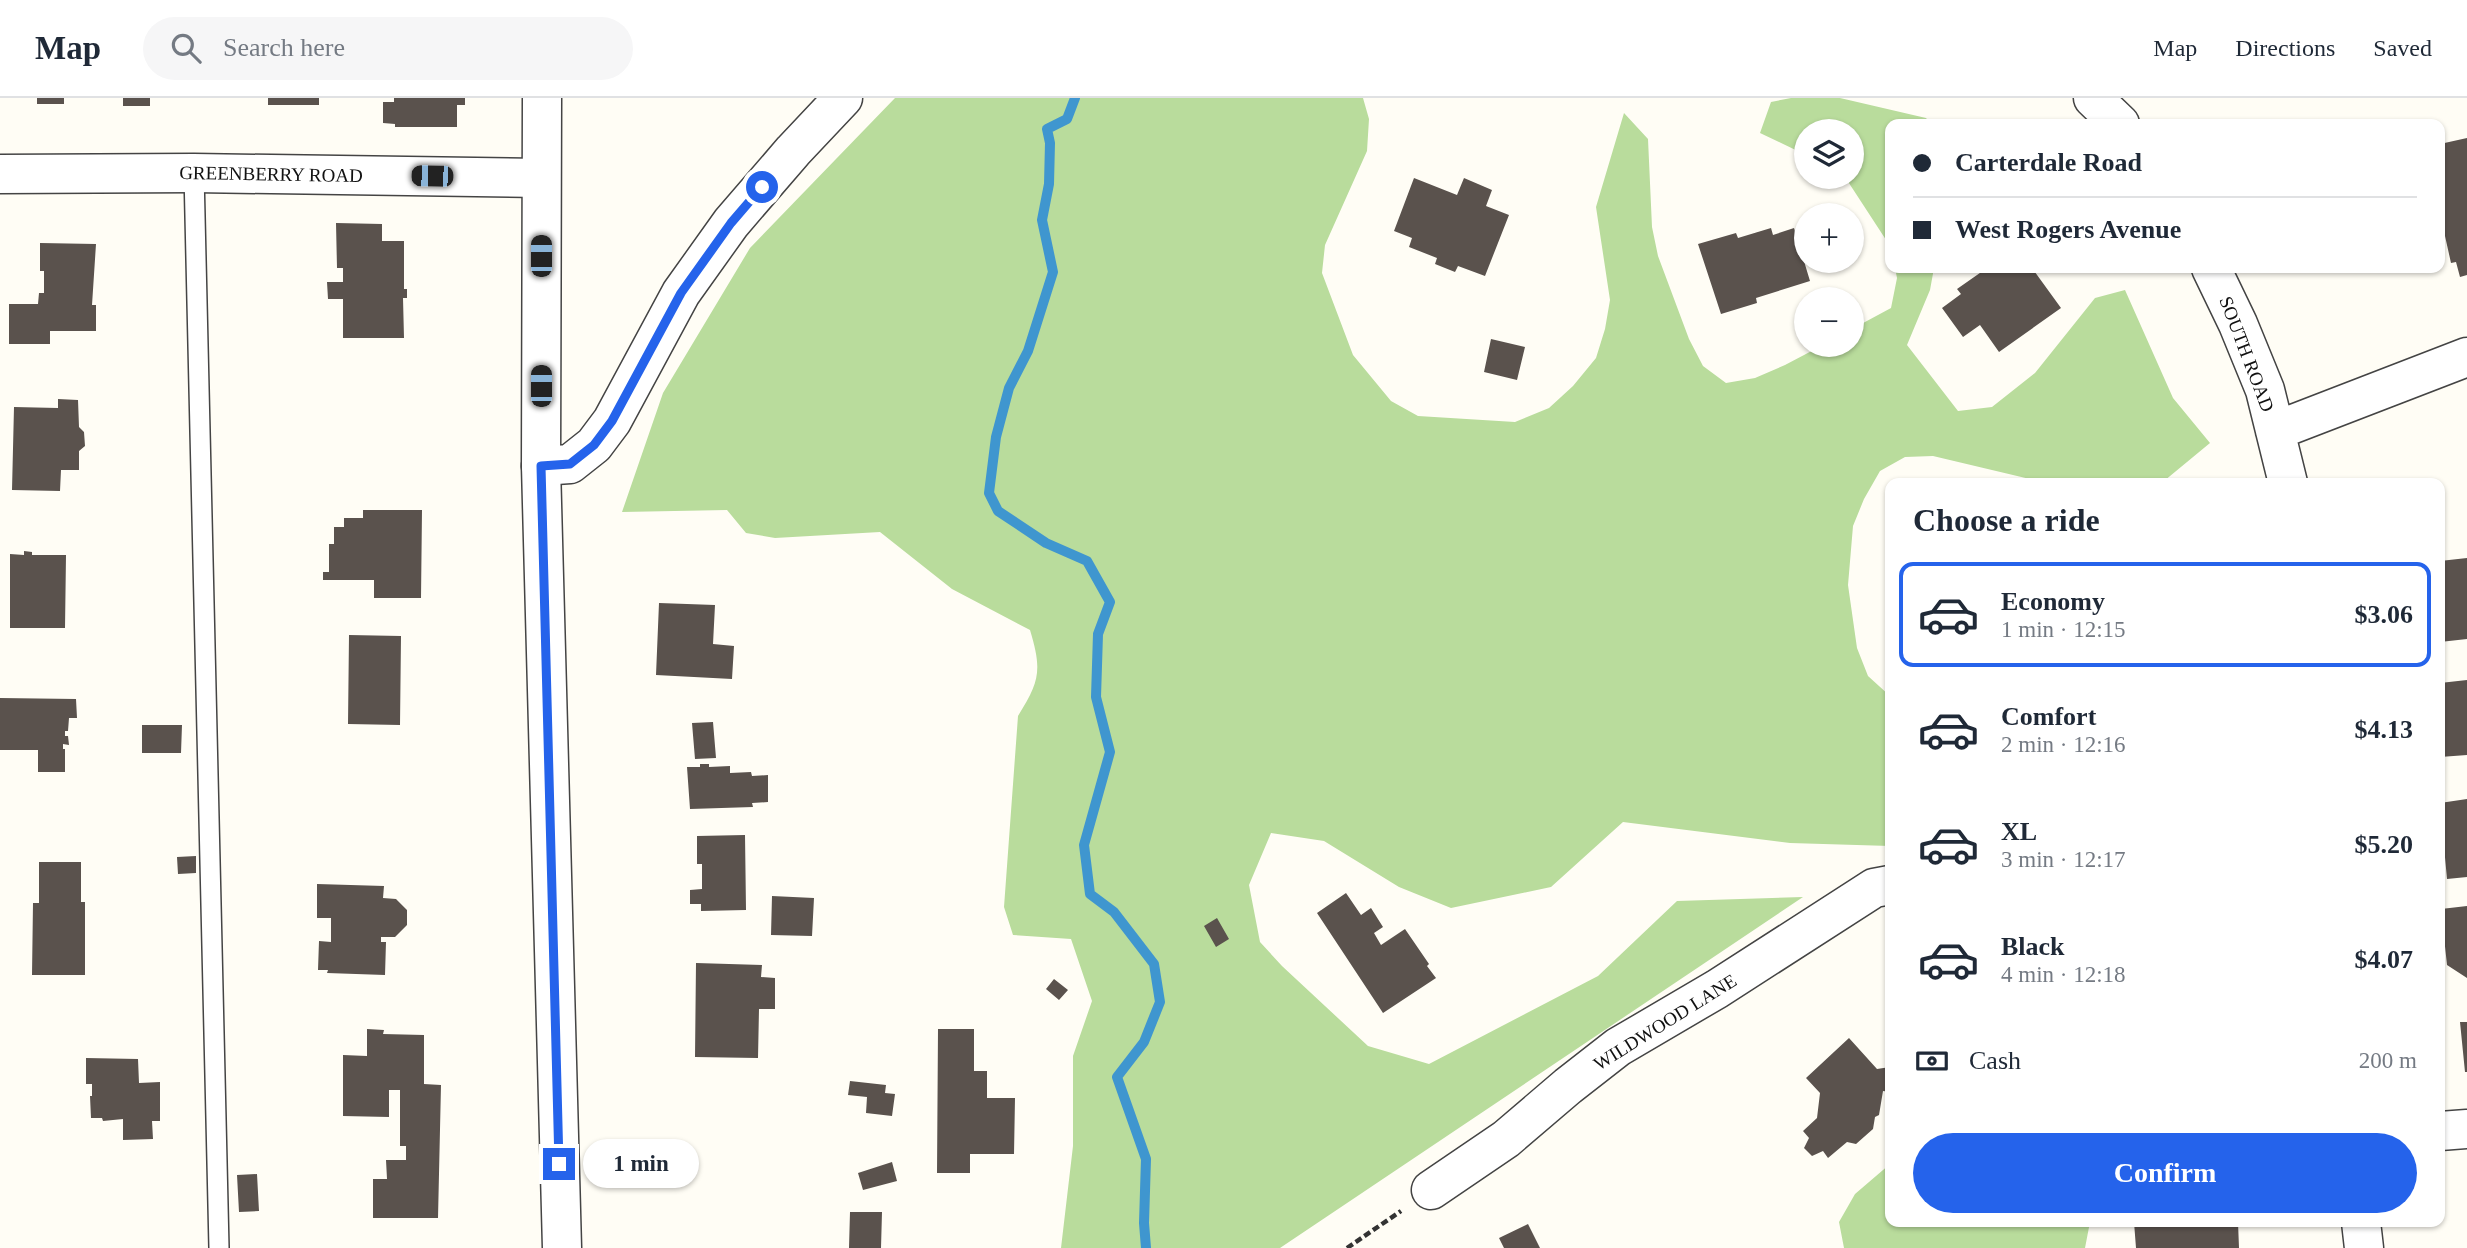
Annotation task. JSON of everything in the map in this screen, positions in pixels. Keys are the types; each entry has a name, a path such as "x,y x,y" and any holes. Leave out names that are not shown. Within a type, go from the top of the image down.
{"street":[{"path":"542,98 541,466 562,1248"},
{"path":"541,466 570,464 594,445 612,421 681,293 731,223 843,98"},
{"path":"2093,98 2115,119"},
{"name":"GREENBERRY ROAD","path":"0,174 194,173 541,178"},
{"name":"SOUTH ROAD","path":"2213,273 2265,390 2287,478"},
{"path":"2275,431 2467,357"},
{"name":"WILDWOOD LANE","path":"1432,1190 1506,1139 1618,1047 1717,989 1874,888 1885,886"},
{"path":"2445,1131 2467,1129"},
{"path":"2362,1227 2364,1248"}],"lane":[{"path":"194,173 219,1248"}],"path":[{"path":"1347,1248 1432,1190"}],"green space":[{"path":"895,98 1363,98 1369,119 1367,151 1325,245 1322,273 1353,355 1391,401 1418,416 1515,422 1549,408 1573,386 1596,358 1610,300 1596,207 1624,113 1648,139 1652,227 1658,256 1689,339 1703,366 1726,383 1755,378 1800,357 1864,357 1864,323 1891,308 1896,273 1933,273 1930,290 1907,345 1958,411 1992,407 2035,373 2095,298 2125,290 2173,398 2210,443 2168,478 2026,478 1933,456 1905,457 1880,471 1853,526 1848,585 1857,648 1868,676 1885,691 1885,846 1790,843 1623,822 1551,887 1451,908 1399,887 1324,841 1271,833 1249,885 1260,942 1368,1046 1429,1064 1598,976 1677,901 1803,897 1280,1248 1061,1248 1073,1146 1073,1056 1092,1001 1071,939 1013,935 1004,907 1018,716 1031,693 1037,675 1030,630 952,589 880,532 775,538 746,533 727,510 622,512 663,393 750,248"},
{"path":"1791,98 1840,98 1927,119 1885,119 1885,238 1853,189 1864,189 1864,119 1794,119 1794,149 1760,133 1771,102"},
{"path":"1885,1168 1885,1227 2089,1227 2085,1248 1844,1248 1839,1222 1855,1194"}],"building":[{"path":"37,98 64,98 64,104 37,104"},
{"path":"123,98 150,98 150,106 123,106"},
{"path":"268,98 319,98 319,105 268,105"},
{"path":"394,98 465,98 465,105 457,105 457,127 395,127 395,124 383,123 383,102 394,102"},
{"path":"2467,138 2467,275 2460,277 2456,262 2451,263 2445,236 2445,143"},
{"path":"1414,178 1457,195 1464,178 1492,190 1486,206 1509,215 1485,276 1458,266 1455,272 1435,264 1437,258 1409,247 1412,238 1394,231"},
{"path":"336,223 382,224 382,241 404,241 404,289 407,289 407,298 403,298 404,338 343,338 343,299 328,299 327,282 343,282 343,268 337,268"},
{"path":"1771,228 1773,235 1794,228 1794,273 1808,273 1810,281 1756,298 1757,303 1721,314 1698,244 1736,233 1738,238"},
{"path":"40,243 96,244 92,305 96,305 96,331 50,331 50,344 9,344 9,304 38,304 39,293 44,293 44,271 40,271"},
{"path":"1980,273 2036,273 2061,308 1999,352 1980,325 1963,337 1942,308 1961,294 1957,289"},
{"path":"1491,339 1525,347 1517,380 1484,372"},
{"path":"58,399 78,400 79,427 84,432 85,446 79,451 79,470 61,470 60,491 12,490 14,407 58,408"},
{"path":"363,510 422,510 421,598 374,598 374,580 323,580 323,572 329,572 329,544 334,544 334,527 344,527 344,518 363,518"},
{"path":"24,551 32,552 32,555 66,555 65,628 10,628 10,554 24,555"},
{"path":"2467,558 2467,639 2445,641 2445,560"},
{"path":"659,603 715,605 713,644 734,646 732,679 656,675"},
{"path":"349,635 401,636 400,725 348,724"},
{"path":"2467,680 2467,755 2445,757 2445,682"},
{"path":"0,698 76,699 77,718 69,718 65,736 68,736 69,745 63,744 65,772 38,772 38,750 0,750"},
{"path":"713,722 716,758 695,759 692,723"},
{"path":"142,725 182,725 181,753 142,753"},
{"path":"700,764 709,764 709,767 730,766 730,773 751,772 752,776 768,775 768,802 752,803 753,807 690,809 687,767 700,767"},
{"path":"2467,799 2467,877 2447,879 2445,802"},
{"path":"745,835 746,910 701,911 701,904 690,904 690,890 702,889 702,864 697,864 697,836"},
{"path":"196,856 196,873 178,874 177,857"},
{"path":"39,862 81,862 81,902 85,902 85,975 32,975 33,903 39,903"},
{"path":"317,884 384,886 383,898 396,899 407,910 407,925 395,937 381,937 381,942 386,942 385,975 327,973 328,970 318,970 319,941 331,942 331,918 317,918"},
{"path":"1346,893 1361,915 1371,908 1383,927 1374,933 1381,945 1405,929 1436,978 1383,1013 1317,913"},
{"path":"772,896 814,898 812,936 771,935"},
{"path":"2467,906 2467,978 2447,965 2445,909"},
{"path":"1217,918 1229,939 1216,947 1204,926"},
{"path":"696,963 762,965 761,977 775,978 775,1009 759,1009 758,1058 695,1057"},
{"path":"1054,979 1068,990 1059,1000 1046,989"},
{"path":"2460,1022 2467,1022 2467,1072 2465,1072"},
{"path":"367,1029 384,1030 383,1034 424,1035 424,1084 441,1085 438,1218 373,1218 373,1179 387,1179 386,1160 406,1160 406,1146 400,1146 400,1090 389,1090 389,1117 343,1116 343,1055 367,1056"},
{"path":"938,1029 974,1029 974,1071 987,1071 987,1098 1015,1098 1014,1154 970,1154 970,1173 937,1173"},
{"path":"1849,1038 1877,1069 1885,1068 1885,1091 1873,1129 1856,1144 1847,1142 1828,1158 1823,1151 1812,1156 1804,1148 1809,1138 1803,1131 1817,1118 1820,1093 1806,1078"},
{"path":"86,1058 138,1059 139,1083 160,1082 160,1121 152,1121 153,1139 123,1140 123,1119 103,1121 102,1118 91,1118 92,1084 86,1084"},
{"path":"850,1081 886,1085 885,1093 895,1094 892,1116 866,1113 867,1097 848,1095"},
{"path":"892,1162 897,1181 863,1190 858,1173"},
{"path":"257,1174 259,1211 239,1212 237,1175"},
{"path":"850,1212 882,1212 881,1248 849,1248"},
{"path":"1528,1224 1540,1248 1504,1248 1499,1238"},
{"path":"2134,1227 2238,1227 2239,1248 2136,1248"}],"waterway":[{"path":"1075,98 1067,119 1047,129 1050,143 1049,184 1042,220 1053,272 1028,351 1009,388 996,437 989,493 998,511 1046,543 1087,561 1110,602 1098,634 1096,697 1110,752 1084,845 1090,894 1114,912 1154,964 1160,1002 1144,1042 1117,1077 1146,1159 1146,1248"}],"route":[{"path":"559,1164 541,466 570,464 594,445 612,421 681,293 731,223 762,187"}]}
